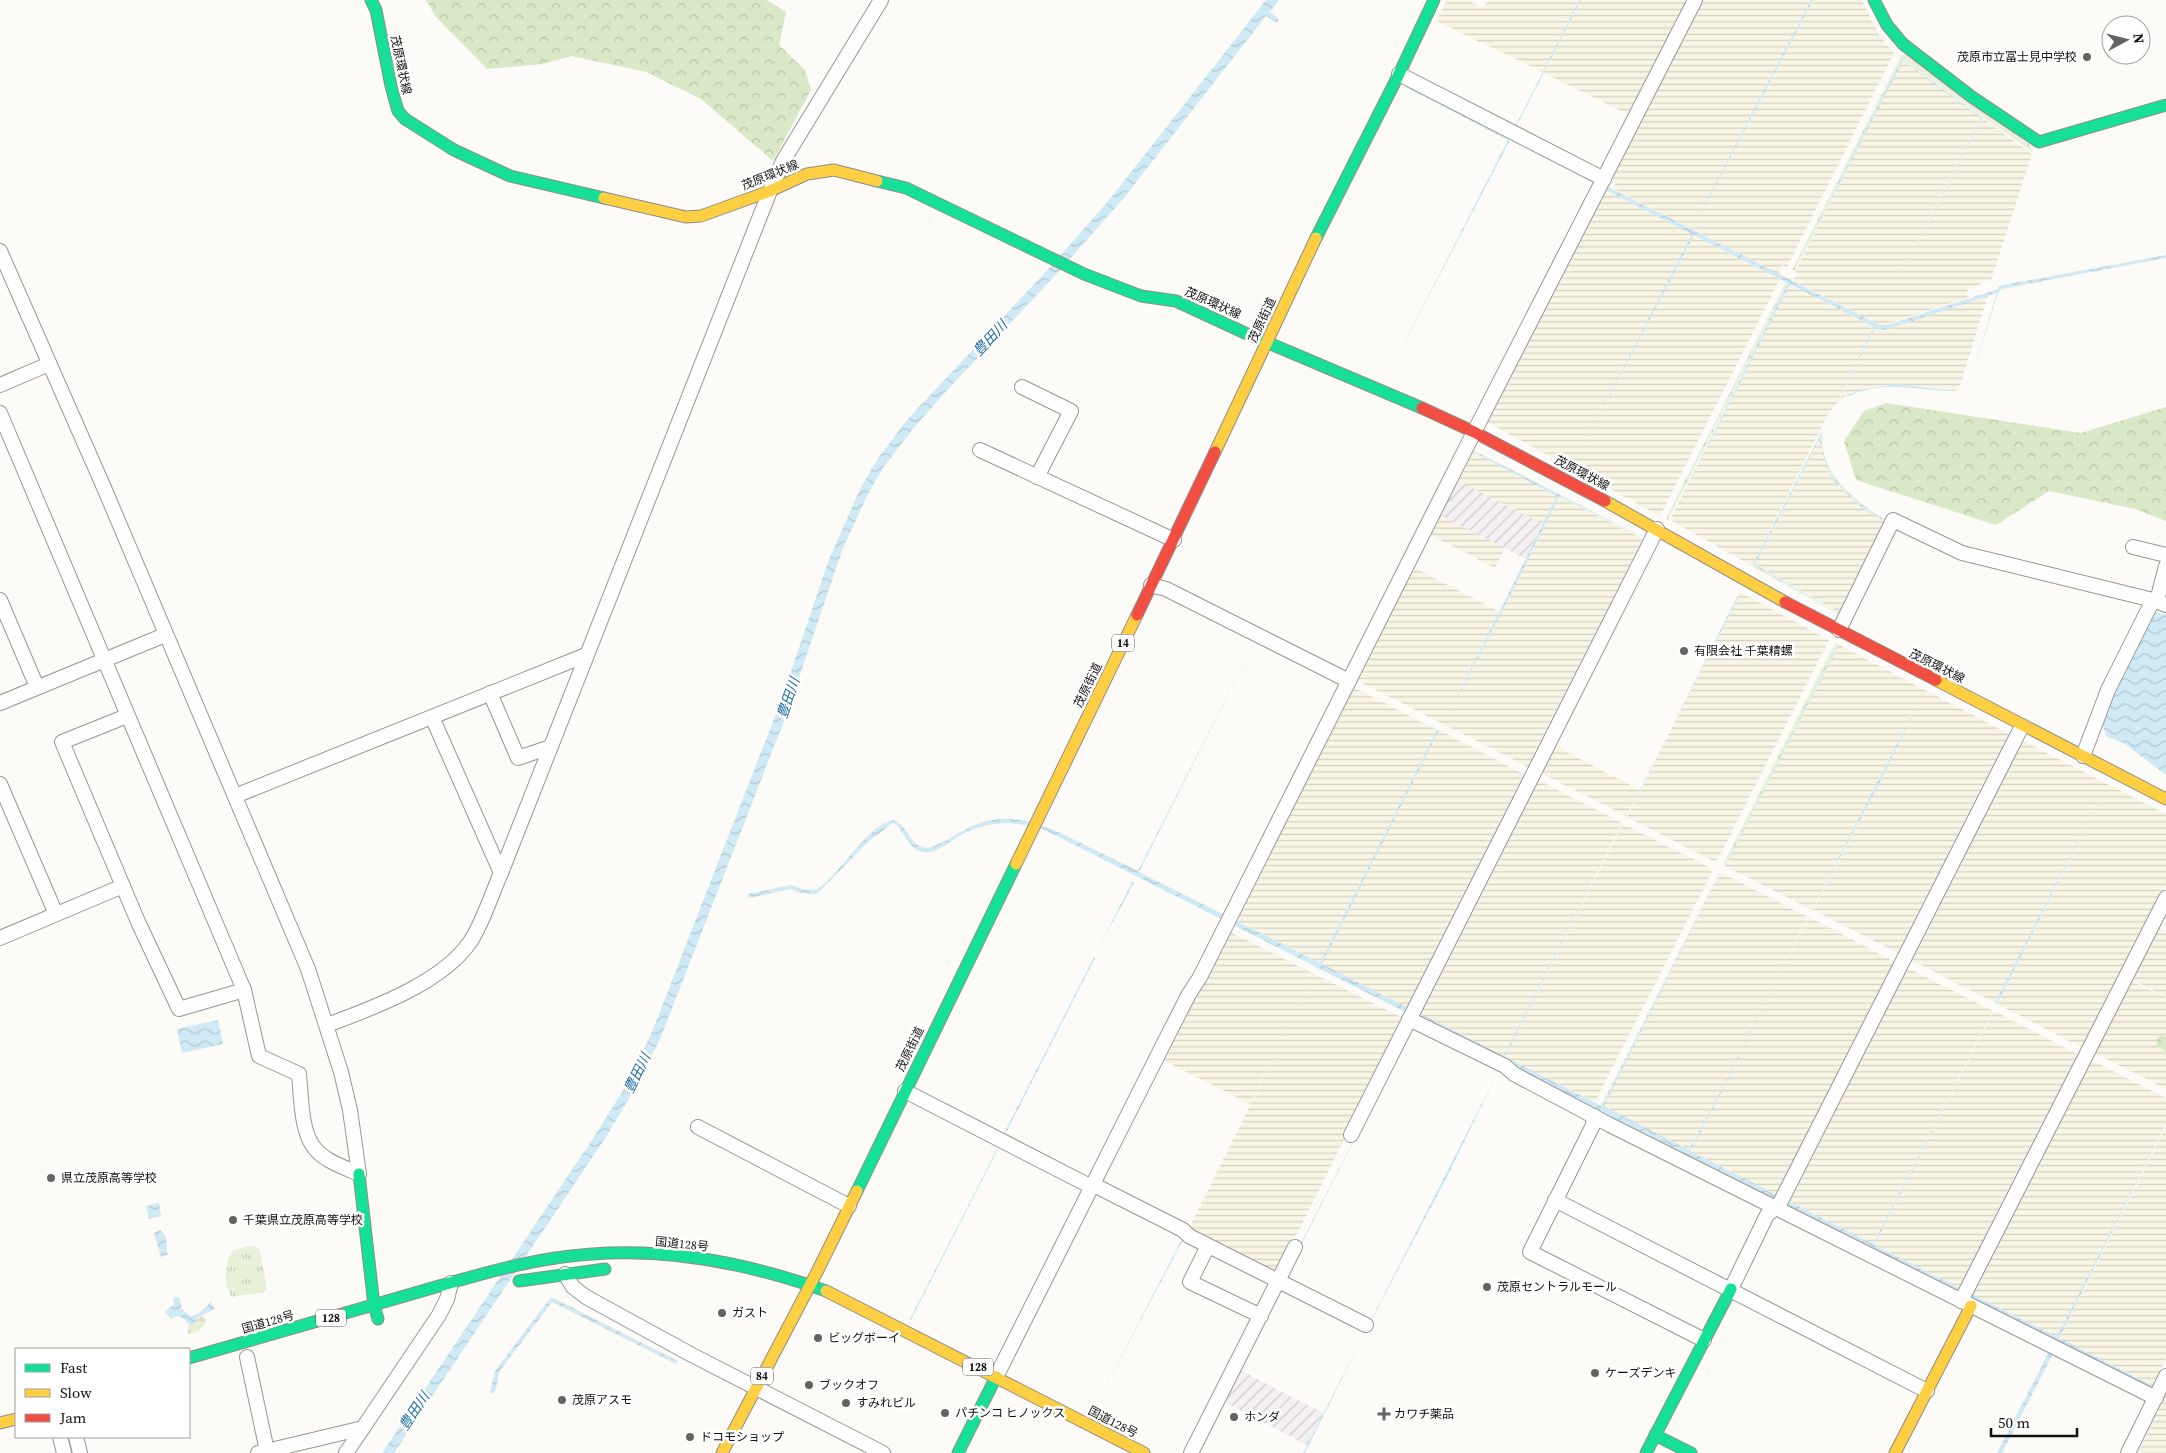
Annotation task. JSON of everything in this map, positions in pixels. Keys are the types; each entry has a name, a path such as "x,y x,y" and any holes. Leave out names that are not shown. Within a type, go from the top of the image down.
{"main road":[{"name":"茂原環状線","path":"372,0 376,10 391,86 398,111 405,119 454,150 510,176 686,217 701,216 770,191 807,174 834,170 906,188 1082,273 1141,296 1176,301 1267,342 1390,392 1474,432 1657,529 1839,630 2166,799"},
{"path":"1874,0 1887,25 1903,44 1972,97 2039,142 2166,104"},
{"name":"茂原街道","path":"798,1298 810,1285 849,1206 1174,540 1301,267 1432,5"},
{"path":"359,1174 374,1305 378,1319"},
{"name":"国道128号","path":"190,1358 473,1276 554,1258 619,1253 674,1255 739,1266 810,1285 846,1300 1144,1453"},
{"path":"506,1284 565,1274 618,1269"},
{"path":"1646,1453 1731,1289"},
{"path":"430,1304 453,1298"},
{"path":"798,1298 815,1304"},
{"name":"84","path":"722,1453 798,1298"},
{"path":"1895,1453 1927,1391 1966,1304"},
{"path":"958,1453 996,1377"},
{"path":"0,1423 15,1419"},
{"path":"1655,1435 1691,1453"}],"street":[{"path":"327,1025 360,1013 438,974 455,961 471,940 501,873 783,161 881,0"},
{"path":"1418,0 1432,5"},
{"path":"996,1377 1166,1037 1189,994 1200,978 1474,432 1695,0"},
{"path":"1399,74 1604,179"},
{"path":"0,251 105,490 308,969 327,1025 350,1110 359,1174"},
{"path":"0,385 49,364"},
{"path":"1022,387 1071,411 1037,477"},
{"path":"0,413 244,990 259,1056 299,1074 306,1130 313,1147 330,1161 359,1174"},
{"path":"980,450 1174,540"},
{"path":"1839,630 1893,520 1962,553 2158,602"},
{"path":"1351,1135 1657,529"},
{"path":"2133,547 2166,555"},
{"path":"2083,756 2108,690 2158,602 2166,566"},
{"path":"1151,585 1166,589 1350,681"},
{"path":"0,600 37,687"},
{"path":"0,703 166,635"},
{"path":"235,796 586,655"},
{"path":"490,694 518,758 550,747"},
{"path":"127,716 62,742 123,886 179,1009 244,990"},
{"path":"432,717 501,873"},
{"path":"1731,1289 1767,1215 1779,1205 1784,1196 2022,726"},
{"path":"0,785 56,914"},
{"path":"0,938 123,886"},
{"path":"1966,1304 2166,898"},
{"path":"1409,1019 1505,1066 1514,1074 1775,1208 2156,1398"},
{"path":"905,1091 1183,1230 1208,1246 1366,1325"},
{"path":"1594,1116 1593,1125 1530,1252 1704,1340"},
{"path":"698,1127 849,1206"},
{"path":"1555,1200 1927,1391"},
{"path":"1208,1246 1190,1282 1261,1316"},
{"path":"1191,1453 1295,1247"},
{"path":"565,1274 573,1287 586,1297 755,1388 882,1453"},
{"path":"346,1453 439,1314 453,1298 451,1283"},
{"path":"247,1357 262,1452 363,1428"},
{"path":"2128,1453 2166,1376"},
{"path":"60,1438 64,1453"},
{"path":"76,1438 80,1453"}],"shaded area":[{"path":"1447,0 1467,0 1482,7 1489,0 1579,0 1543,72 1436,21"},
{"path":"1581,0 1691,0 1632,116 1544,73"},
{"path":"1702,0 1811,0 1697,221 1813,0 1862,0 1879,35 1894,53 1787,267 1782,265 1779,272 1782,276 1605,184 1613,187 1617,181 1610,177"},
{"path":"1902,60 1981,117 1880,317 1982,118 2032,154 1991,280 1967,289 1969,297 1881,326 1788,278 1794,279 1797,273 1795,272"},
{"path":"1606,190 1693,234 1574,464 1694,235 1780,279 1660,516 1487,422"},
{"path":"1790,284 1874,327 1837,403 1827,416 1752,566 1670,520"},
{"path":"1988,295 1959,389 1954,391 1897,384 1879,386 1847,395 1838,403 1875,328 1888,329"},
{"path":"1819,439 1832,479 1862,508 1886,520 1842,614 1755,564"},
{"path":"1471,451 1558,495 1543,524 1457,480"},
{"path":"1457,480 1543,524 1526,559 1440,515"},
{"path":"1559,496 1645,540 1532,766 1528,767 1356,680 1406,579 1410,577 1415,568 1500,612 1444,722 1512,592"},
{"path":"1440,515 1505,548 1495,568 1431,535"},
{"path":"1740,592 1829,640 1718,859 1713,861 1627,817"},
{"path":"1839,645 2011,735 1898,953 1813,910 1878,786 1923,693 1812,910 1725,866"},
{"path":"1353,687 1437,730 1320,963 1235,920"},
{"path":"1439,730 1527,776 1410,1009 1321,964"},
{"path":"2021,740 2166,814 2166,885 2083,1048 1997,1004 2107,787 1995,1003 1913,961 1911,958 2020,746"},
{"path":"1553,745 1640,790 1626,816 1541,773"},
{"path":"1538,780 1622,823 1504,1057 1419,1014"},
{"path":"1623,824 1709,867 1712,872 1595,1102 1505,1057"},
{"path":"1719,873 1808,917 1721,1091 1689,1150 1603,1107 1719,876 1601,1105"},
{"path":"1809,917 1895,962 1777,1195 1690,1151"},
{"path":"2157,927 2166,932 2166,997 2131,979"},
{"path":"1228,931 1403,1018 1404,1021 1276,1275 1190,1232 1189,1228 1314,977 1250,1104 1163,1060"},
{"path":"1910,969 1993,1011 1873,1244 1790,1202 1905,970"},
{"path":"2131,981 2166,998 2166,1089 2095,1053"},
{"path":"1994,1011 2079,1055 1961,1289 1874,1245"},
{"path":"2091,1060 2166,1098 2166,1124 2057,1338 1971,1294"},
{"path":"2166,1127 2166,1358 2153,1386 2059,1339"},
{"path":"1240,1370 1323,1413 1307,1445 1224,1402"},
{"path":"2166,1393 2166,1453 2143,1453 2139,1451"}],"green space":[{"path":"426,0 767,0 786,12 779,45 805,70 811,90 773,161 701,99 646,72 572,56 543,64 487,69 436,17"},
{"path":"1905,54 2029,144 2032,152 1903,59 1794,271 1792,270 1901,56"},
{"path":"1786,282 1788,283 1668,520 1666,518"},
{"path":"1886,403 2081,433 2166,407 2166,521 2135,509 2049,491 1996,525 1856,480 1844,441 1864,411"},
{"path":"1823,427 1825,458 1831,471 1839,482 1860,502 1884,519 1850,496 1833,478 1827,466 1821,443"},
{"path":"1753,564 1842,614 1841,616 1752,566"},
{"path":"1835,643 1838,645 1725,865 1724,863"},
{"path":"2161,1035 2166,1037 2166,1052 2157,1046 2157,1040"},
{"path":"1599,1110 1775,1199 1773,1202 1597,1113"},
{"path":"249,1246 257,1247 260,1251 267,1289 264,1292 232,1297 226,1281 228,1260 234,1250"},
{"path":"203,1315 206,1322 203,1327 196,1332 187,1334 189,1325"}],"water":[{"name":"豊田川","path":"1266,0 1279,0 1270,12 1279,19 1277,23 1266,16 1123,199 1062,268 950,387 913,429 885,465 869,492 843,548 786,716 660,1039 635,1089 604,1140 394,1453 382,1453 594,1137 627,1084 652,1032 781,701 828,562 860,489 877,460 906,421 1052,265 1110,199"},
{"path":"1579,0 1581,0 1514,129"},
{"path":"1811,0 1813,0 1697,221 1712,190"},
{"path":"1902,59 2032,154 1982,118 1881,317 1981,118 1903,61 1794,271"},
{"path":"1407,84 1879,325 1887,325 1998,289 1998,286 2166,255 2166,258 2002,289 1998,293 1968,388 1997,293 1888,329 1880,330 1875,328 1837,403 1874,327 1790,284 1670,520 1788,283 1694,235 1574,464 1692,234 1606,190 1589,221 1597,185 1510,140 1388,375 1508,140 1405,87"},
{"path":"1897,384 1954,391 1887,387 1874,388 1847,397 1847,395 1865,389"},
{"path":"1821,433 1822,447 1819,439 1755,564 1838,613 1753,564"},
{"path":"1471,449 1646,539 1559,496 1444,723 1557,496"},
{"path":"1828,468 1839,485 1849,495 1884,519 1862,508 1832,479"},
{"path":"1737,597 1738,598 1669,733"},
{"path":"2154,612 2166,614 2166,775 2125,744 2106,736 2103,726 2105,708"},
{"path":"1256,639 1139,872 1320,963 1437,730 1439,730 1322,964 1418,1013 1536,781 1419,1013 1504,1056 1622,823 1505,1057 1602,1106 1719,876 1604,1106 1689,1150 1721,1091 1808,917 1720,1095 1690,1151 1789,1201 1905,970 1790,1202 1873,1244 1994,1011 1874,1245 2057,1337 2166,1124 2059,1338 2153,1386 2151,1389 1045,830 1024,825 995,824 960,835 934,851 923,852 915,848 897,825 893,823 869,841 817,894 801,893 790,889 749,898 748,894 791,885 803,889 816,890 835,873 872,832 893,820 903,826 917,844 928,848 980,823 1007,819 1020,820 1058,832 1138,871"},
{"path":"1839,645 1725,866 1725,865"},
{"path":"1923,693 1878,786 1812,910"},
{"path":"1669,733 1640,790 1626,816"},
{"path":"2019,745 2021,746 1913,956"},
{"path":"2106,787 1997,1004 1995,1003"},
{"path":"1132,882 1134,883 1099,947"},
{"path":"1094,957 1004,1137 1002,1137"},
{"path":"218,1020 223,1044 182,1053 177,1029"},
{"path":"1412,1027 1303,1241 1287,1278 1303,1239"},
{"path":"1498,1072 1447,1177 1371,1321 1371,1320"},
{"path":"1000,1145 911,1320 910,1319"},
{"path":"159,1203 161,1216 149,1219 146,1206"},
{"path":"160,1230 166,1238 168,1255 161,1257 154,1233"},
{"path":"1182,1239 1183,1240 1092,1412"},
{"path":"179,1297 182,1309 190,1316 198,1314 211,1302 215,1309 197,1318 191,1326 180,1317 171,1319 165,1312 174,1304 173,1298"},
{"path":"551,1297 678,1361 676,1364 552,1302 499,1372 496,1389 493,1394 490,1392 495,1371"},
{"path":"1365,1332 1305,1453 1303,1453"},
{"path":"2050,1350 2054,1352 2002,1453 1997,1453"}],"traffic: fast":[{"path":"371,0 376,10 391,86 398,111 405,119 454,150 510,176 604,198"},
{"path":"1316,238 1399,74 1434,0"},
{"path":"1874,0 1887,25 1903,44 1972,97 2039,142 2166,105"},
{"path":"877,181 906,188 1084,274 1141,296 1176,301 1245,333 1422,408"},
{"path":"857,1191 1016,864"},
{"path":"359,1174 374,1305 378,1319"},
{"path":"190,1358 476,1276 521,1264 568,1256 652,1253 711,1260 769,1273 826,1291"},
{"path":"519,1281 605,1269"},
{"path":"1646,1453 1731,1289"},
{"path":"958,1453 996,1377"},
{"path":"1655,1435 1691,1453"}],"traffic: slow":[{"path":"604,198 686,217 701,216 770,191 807,174 834,170 877,181"},
{"path":"1215,452 1316,238"},
{"path":"1605,501 1785,602"},
{"path":"1016,864 1137,615"},
{"path":"1936,680 2166,799"},
{"path":"722,1453 817,1272 857,1191"},
{"path":"826,1291 1144,1453"},
{"path":"1895,1453 1971,1306"},
{"path":"0,1423 15,1419"}],"traffic: jam":[{"path":"1422,408 1474,432 1605,501"},
{"path":"1137,615 1215,452"},
{"path":"1785,602 1936,680"}],"place":[{"name":"茂原市立冨士見中学校","path":"2087,57"},
{"name":"有限会社 千葉精螺","path":"1684,651"},
{"name":"県立茂原高等学校","path":"51,1178"},
{"name":"千葉県立茂原高等学校","path":"233,1220"},
{"name":"茂原セントラルモール","path":"1487,1287"},
{"name":"ガスト","path":"722,1313"},
{"name":"ビッグボーイ","path":"818,1338"},
{"name":"ケーズデンキ","path":"1595,1373"},
{"name":"ブックオフ","path":"809,1385"},
{"name":"茂原アスモ","path":"562,1400"},
{"name":"すみれビル","path":"846,1403"},
{"name":"パチンコ ヒノックス","path":"945,1413"},
{"name":"カワチ薬品","path":"1384,1414"},
{"name":"ホンダ","path":"1234,1417"},
{"name":"ドコモショップ","path":"690,1437"}]}
